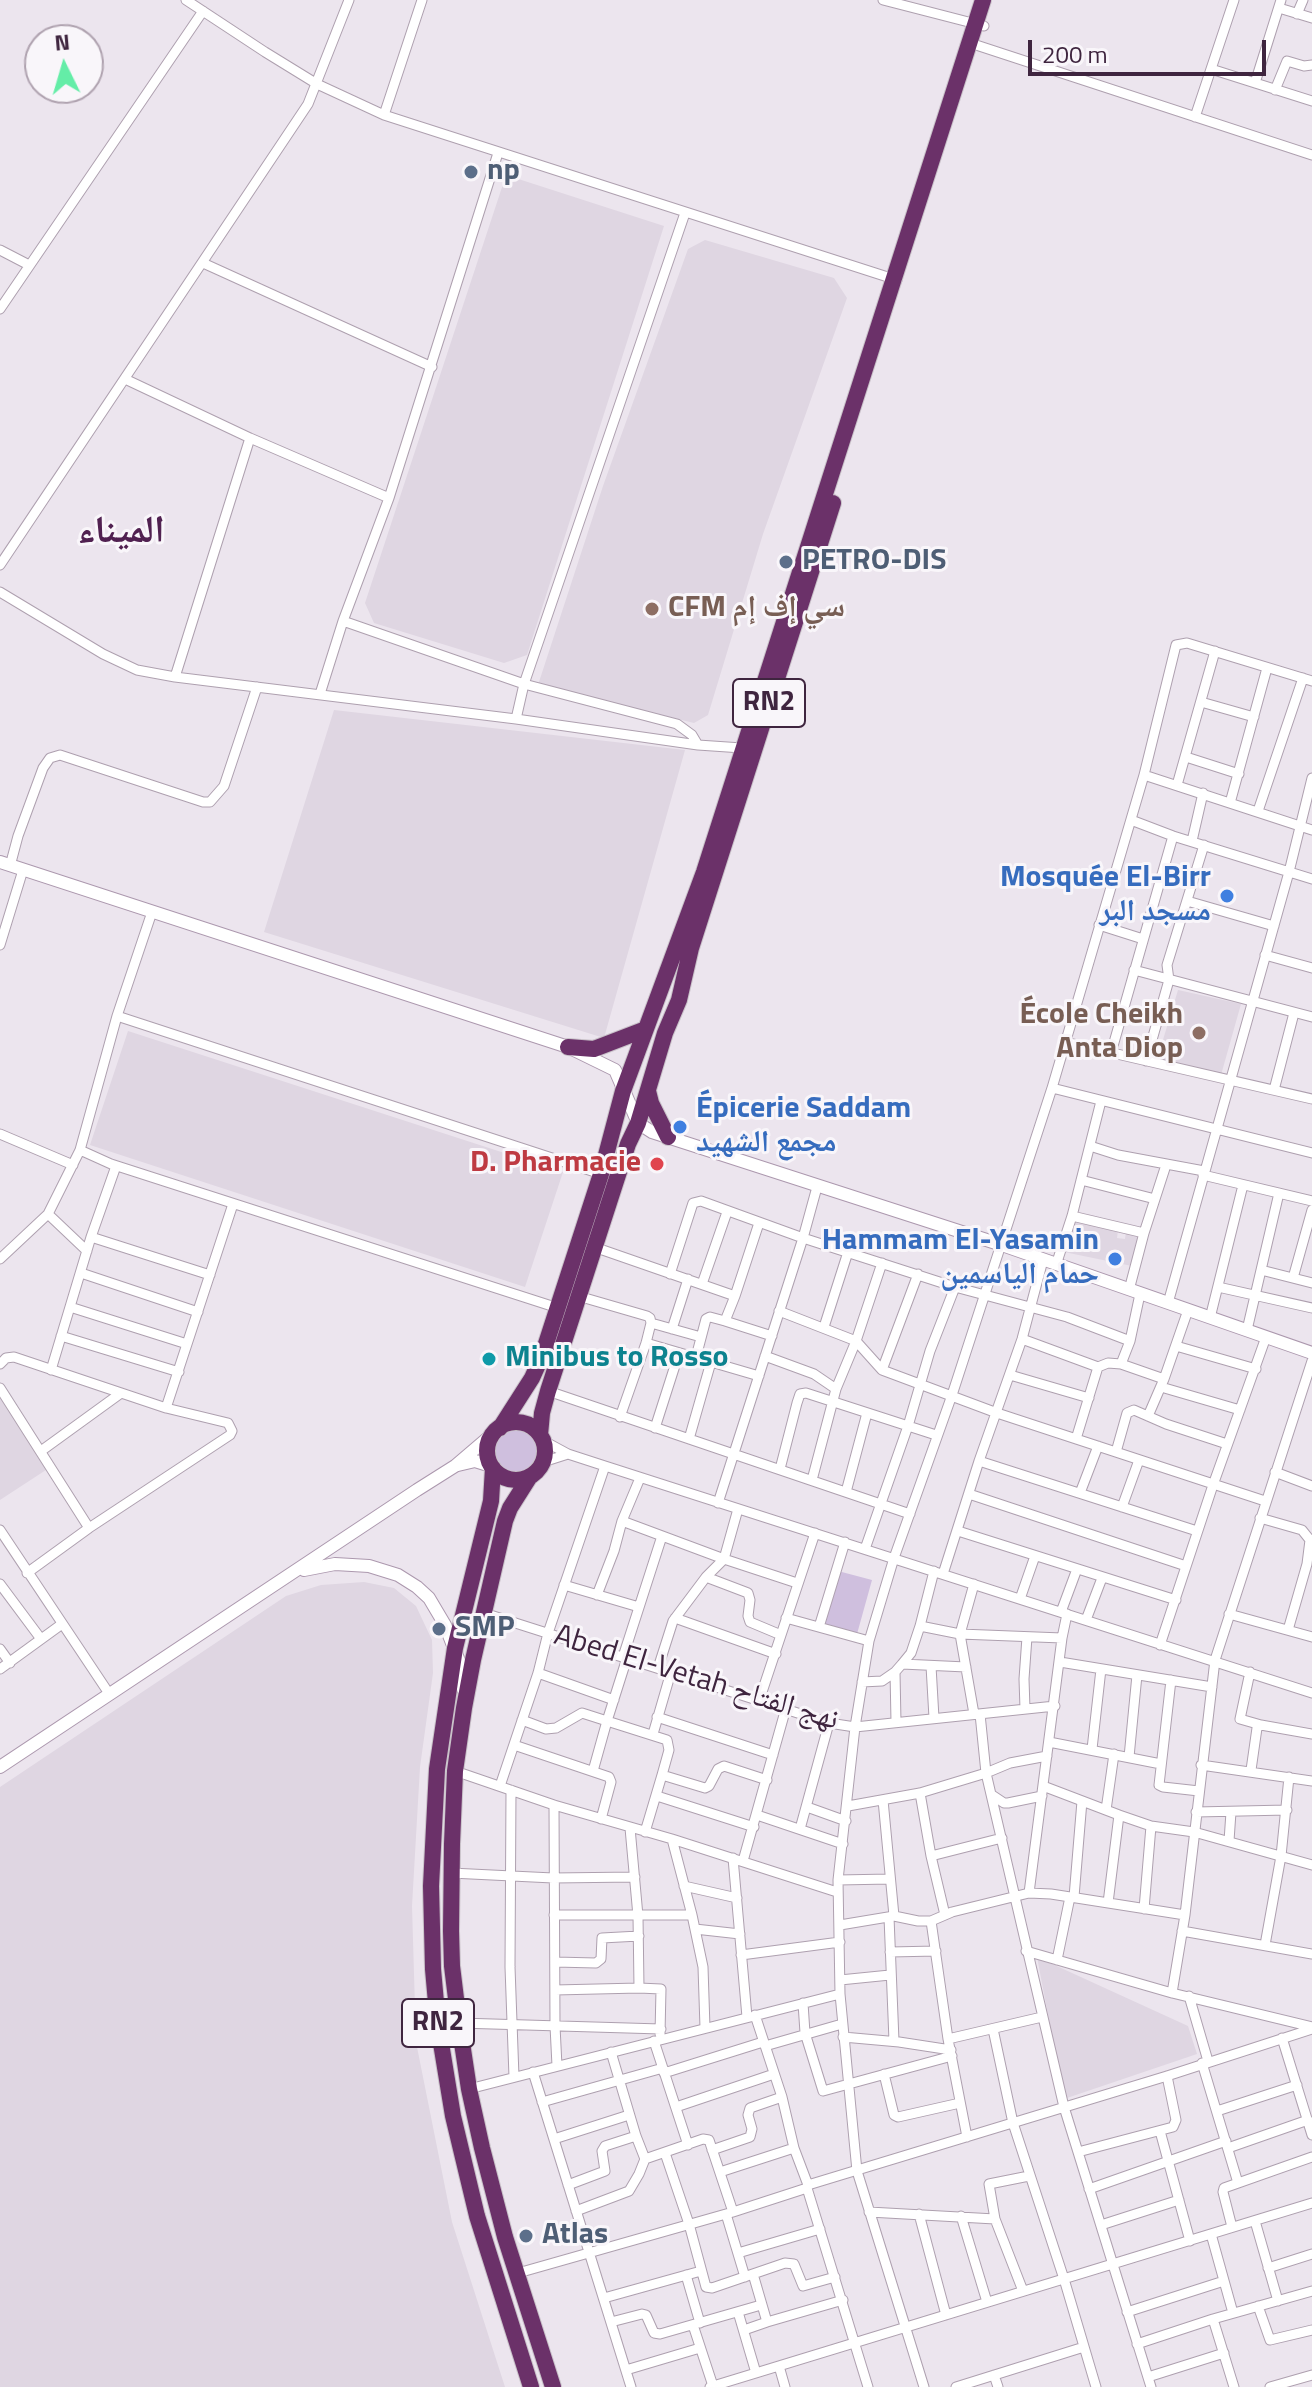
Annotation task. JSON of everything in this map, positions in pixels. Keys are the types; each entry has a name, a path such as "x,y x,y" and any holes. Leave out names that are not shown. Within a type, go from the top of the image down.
{"highway":[{"name":"RN2","path":"980,25 983,0"},
{"name":"RN2","path":"498,1429 532,1378 558,1308 601,1174 623,1091 704,872 980,25 992,0"},
{"name":"RN2","path":"542,1438 542,1413 548,1391 665,1033 679,1000 691,948 886,337 897,280"},
{"path":"568,1047 594,1049 646,1029"},
{"path":"648,1091 668,1137"},
{"path":"509,1423 524,1423 542,1438 546,1452 543,1462 529,1478 509,1480 492,1467 487,1449 498,1429 509,1423"},
{"name":"RN2","path":"492,1467 491,1501 455,1648 437,1769 431,1886 435,1999 451,2102 477,2216 531,2387"},
{"name":"RN2","path":"529,1478 505,1521 464,1708 455,1771 451,1873 452,1966 469,2089 492,2191 553,2387"}],"main road":[{"path":"11,866 568,1047 615,1070 638,1123 652,1132 1002,1245 1312,1353"},
{"path":"0,1767 455,1466 498,1429"},
{"path":"455,1466 475,1461 492,1467"},
{"path":"293,1574 317,1566 353,1564 398,1575 429,1598 455,1648 462,1678 464,1708"}],"street":[{"path":"186,0 317,84 384,115 897,280"},
{"path":"384,115 422,0"},
{"path":"1195,117 1233,0"},
{"path":"1297,14 1303,0"},
{"path":"0,565 308,104 345,1"},
{"path":"890,1 980,25"},
{"path":"1255,83 1280,4 1312,18"},
{"path":"0,309 203,11"},
{"path":"974,44 1312,155"},
{"path":"1275,90 1287,61 1312,65"},
{"path":"1211,69 1312,101"},
{"path":"320,694 343,621 389,498 498,153"},
{"path":"516,719 524,684 685,213"},
{"path":"0,250 29,265"},
{"path":"203,263 432,367"},
{"path":"125,379 250,438 389,498"},
{"path":"175,677 250,438"},
{"path":"0,592 103,654 137,670 698,745 742,748"},
{"path":"343,621 524,684 677,724 692,735 698,745"},
{"path":"924,2387 857,2171 842,2024 837,1892 855,1727 869,1641 1052,1088 1144,775 1173,649 1180,643 1307,679 1258,811"},
{"path":"1177,785 1215,651"},
{"path":"1230,803 1267,668"},
{"path":"0,945 18,836 43,768 50,758 60,755 210,802 224,786 257,687"},
{"path":"1201,702 1254,717"},
{"path":"1186,757 1239,774"},
{"path":"1144,775 1312,830"},
{"path":"1168,1303 1289,872 1312,778"},
{"path":"1192,841 1203,793"},
{"path":"1131,820 1312,879"},
{"path":"1111,1053 1173,836"},
{"path":"1146,1061 1169,980 1167,965 1204,845"},
{"path":"1187,901 1274,926"},
{"path":"0,1259 48,1214 80,1150 117,1016 152,912"},
{"path":"1099,925 1143,939"},
{"path":"1265,955 1312,968"},
{"path":"1134,970 1312,1017"},
{"path":"1274,1090 1294,1013"},
{"path":"117,1016 601,1174"},
{"path":"1065,1042 1274,1090 1311,1095"},
{"path":"1052,1088 1312,1153"},
{"path":"1056,1265 1072,1216 1101,1101"},
{"path":"0,1134 73,1165"},
{"path":"1090,1146 1312,1201"},
{"path":"80,1150 116,1166 558,1308"},
{"path":"1121,1364 1130,1341 1144,1233 1166,1165"},
{"path":"51,1370 116,1166"},
{"path":"1081,1180 1155,1199"},
{"path":"1210,1318 1243,1185"},
{"path":"718,1503 817,1187"},
{"path":"1247,1330 1279,1193"},
{"path":"670,1274 693,1203 701,1201 803,1238 955,1287 1067,1317 1130,1341"},
{"path":"166,1408 233,1204"},
{"path":"1293,1278 1312,1210"},
{"path":"702,1284 727,1212"},
{"path":"48,1214 87,1251"},
{"path":"1072,1216 1144,1233"},
{"path":"725,1321 759,1223"},
{"path":"91,1237 210,1275"},
{"path":"594,1247 735,1296"},
{"path":"824,1327 848,1252"},
{"path":"862,1682 882,1681 911,1653 938,1572 958,1531 1022,1339 1043,1260"},
{"path":"812,1480 836,1389 882,1263"},
{"path":"1261,1270 1312,1283"},
{"path":"81,1273 198,1312"},
{"path":"882,1370 918,1274"},
{"path":"672,1329 688,1279"},
{"path":"865,1549 908,1426 919,1384 955,1287"},
{"path":"1218,1287 1312,1308"},
{"path":"578,1296 647,1316 651,1323 620,1417"},
{"path":"70,1307 187,1344"},
{"path":"1148,1416 1188,1310"},
{"path":"779,1311 856,1341 882,1370 997,1413 1265,1501"},
{"path":"696,1357 708,1317 772,1336"},
{"path":"651,1323 701,1337"},
{"path":"61,1336 179,1372"},
{"path":"1160,1645 1266,1337"},
{"path":"1022,1339 1098,1367 1108,1363 1121,1364 1162,1383 1240,1410"},
{"path":"646,1343 759,1376"},
{"path":"1176,1346 1256,1369"},
{"path":"655,1428 679,1353"},
{"path":"765,1356 814,1374 836,1389"},
{"path":"0,1364 6,1358 14,1357 166,1408 228,1423 232,1431 27,1573"},
{"path":"1172,1993 1185,1915 1215,1660 1275,1472 1307,1396 1312,1361"},
{"path":"689,1439 711,1362"},
{"path":"1076,1439 1098,1367"},
{"path":"1010,1375 1089,1398"},
{"path":"0,1388 89,1528"},
{"path":"548,1391 910,1514"},
{"path":"41,1451 121,1393"},
{"path":"780,1469 800,1394 814,1394 936,1435"},
{"path":"1116,1452 1127,1413 1134,1410 1227,1444"},
{"path":"846,1492 867,1413"},
{"path":"542,1438 568,1454 640,1478 1312,1693"},
{"path":"1080,1493 1098,1446"},
{"path":"543,1462 568,1454"},
{"path":"1122,1507 1139,1460"},
{"path":"979,1461 1197,1531"},
{"path":"500,1786 605,1466"},
{"path":"1275,1472 1312,1486"},
{"path":"597,1595 640,1478"},
{"path":"969,1494 1186,1566"},
{"path":"658,1668 675,1618 724,1559 738,1509"},
{"path":"1260,1518 1302,1530 1311,1539 1309,1565 1288,1630"},
{"path":"622,1521 797,1583"},
{"path":"0,1530 110,1695"},
{"path":"958,1531 1176,1600"},
{"path":"759,1701 815,1533"},
{"path":"593,1771 662,1536"},
{"path":"819,1627 845,1542"},
{"path":"1020,1599 1035,1556"},
{"path":"1029,1893 1055,1706 1064,1613 1077,1569"},
{"path":"706,1577 748,1593 750,1622 781,1635"},
{"path":"1086,1620 1102,1578"},
{"path":"0,1584 41,1639"},
{"path":"974,1584 960,1634 986,1773 1064,2107 1137,2344 1150,2382 1224,2353"},
{"path":"564,1585 639,1607"},
{"name":"Abed El-Vetah نهج الفتاح","path":"484,1613 829,1723 855,1727 1055,1706"},
{"path":"1229,1614 1312,1637"},
{"path":"675,1618 776,1654"},
{"path":"786,1618 869,1641"},
{"path":"0,1669 62,1624"},
{"path":"920,1626 960,1634 1062,1638"},
{"path":"1025,1709 1027,1637"},
{"path":"0,1649 10,1663"},
{"path":"1060,1662 1212,1687"},
{"path":"931,1666 934,1718"},
{"path":"898,1668 966,1667"},
{"path":"896,1722 898,1668"},
{"path":"1092,1749 1101,1669"},
{"path":"653,1734 671,1672"},
{"path":"1250,1672 1240,1719 1312,1734"},
{"path":"538,1673 614,1700"},
{"path":"1129,1757 1137,1675"},
{"path":"1171,1680 1160,1786 1199,1791"},
{"path":"786,1708 754,1827 738,1860 741,1955 751,2016 782,2097 794,2148 843,2300 867,2387"},
{"path":"522,1720 546,1729 556,1728 582,1713 666,1738 669,1744 645,1832"},
{"path":"657,1717 773,1755"},
{"path":"800,1829 829,1723"},
{"path":"1251,1770 1257,1728 1261,1725"},
{"path":"1049,1742 1161,1764"},
{"path":"514,1745 611,1779 601,1819"},
{"path":"1106,1810 1114,1754"},
{"path":"848,1806 920,1793 1010,1763 1047,1756"},
{"path":"1201,1765 1312,1781"},
{"path":"662,1775 705,1788 718,1769 724,1766 767,1780"},
{"path":"455,1771 554,1805 837,1892"},
{"path":"1265,1945 1281,1856 1289,1777"},
{"path":"511,1790 514,2077"},
{"path":"992,1795 1008,1803 1042,1791 1082,1801 1151,1826 1194,1832 1312,1865"},
{"path":"920,1793 945,1915"},
{"path":"657,1796 754,1827"},
{"path":"883,1800 892,1916 890,1975 894,2041"},
{"path":"1057,1960 1072,1897 1082,1801"},
{"path":"554,1805 557,2066"},
{"path":"807,1807 846,1821"},
{"path":"1196,1812 1287,1810"},
{"path":"1229,1841 1231,1812"},
{"path":"757,1815 843,1844"},
{"path":"1108,1903 1119,1815"},
{"path":"1144,1909 1151,1826"},
{"path":"630,1828 638,1916 639,1988"},
{"path":"931,1856 1002,1838"},
{"path":"672,1839 695,1929 704,1983 705,2028"},
{"path":"451,1873 553,1878 635,1877"},
{"path":"838,1880 890,1879"},
{"path":"684,1886 737,1898"},
{"path":"840,1925 892,1916 931,1921 1029,1893 1185,1915"},
{"path":"554,1915 692,1915"},
{"path":"931,1921 948,2039 967,2137"},
{"path":"695,1929 740,1934"},
{"path":"1182,1931 1312,1954"},
{"path":"555,1962 596,1963 601,1959 602,1938 639,1936"},
{"path":"741,1955 840,1942"},
{"path":"890,1952 936,1951"},
{"path":"1026,1951 1172,1993 1312,2028"},
{"path":"840,1980 890,1975"},
{"path":"555,1990 661,1988 658,2037 664,2071 688,2145"},
{"path":"469,2089 658,2037 840,1994"},
{"path":"1189,1996 1238,2183"},
{"path":"803,2003 805,2033 821,2090 951,2053"},
{"path":"948,2039 1042,2017"},
{"path":"459,2023 555,2026 658,2037"},
{"path":"542,2102 842,2024"},
{"path":"518,2273 730,2213 1312,2028"},
{"path":"993,2029 1013,2123 1096,2387"},
{"path":"843,2037 894,2041 951,2053"},
{"path":"1282,2038 1312,2135"},
{"path":"576,2211 629,2191 645,2159 611,2052"},
{"path":"533,2072 631,2387"},
{"path":"676,2107 774,2074"},
{"path":"884,2074 894,2115 898,2117 960,2103"},
{"path":"1078,2152 1173,2127 1176,2120 1167,2076"},
{"path":"1217,2111 1297,2085"},
{"path":"712,2150 750,2137 750,2108 782,2097"},
{"path":"554,2139 629,2115"},
{"path":"1089,2189 1169,2161 1308,2120"},
{"path":"1160,2131 1190,2241"},
{"path":"568,2185 605,2171 602,2151 605,2146 636,2136"},
{"path":"645,2159 706,2139 720,2172 738,2253 767,2322"},
{"path":"720,2172 794,2148"},
{"path":"665,2153 706,2287 712,2288 790,2263 794,2264 803,2286 835,2277"},
{"path":"1232,2227 1223,2192 1227,2186 1312,2157"},
{"path":"1023,2291 995,2219 989,2184 1029,2176"},
{"path":"1101,2225 1179,2200"},
{"path":"686,2275 700,2348 712,2387 736,2383 756,2373 1312,2203"},
{"path":"869,2212 995,2219"},
{"path":"919,2214 946,2315"},
{"path":"961,2216 987,2302"},
{"path":"1255,2221 1278,2301"},
{"path":"738,2253 820,2229"},
{"path":"1211,2234 1233,2313"},
{"path":"1268,2268 1312,2254"},
{"path":"604,2298 701,2271"},
{"path":"1127,2312 1224,2281"},
{"path":"1137,2344 1312,2291"},
{"path":"744,2330 843,2300"},
{"path":"611,2322 642,2314 646,2315 654,2333 660,2334 761,2305"},
{"path":"1258,2306 1270,2340 1312,2330"},
{"path":"738,2312 756,2373"},
{"path":"1213,2319 1234,2387"},
{"path":"956,2387 1084,2347"},
{"path":"626,2370 700,2348"},
{"path":"779,2366 785,2387"},
{"path":"994,2375 998,2387"},
{"path":"1270,2387 1312,2375"}],"shaded area":[{"path":"506,175 664,226 527,655 504,663 374,623 365,603"},
{"path":"705,240 834,278 847,298 763,534 708,715 694,723 538,685 603,486 688,249"},
{"path":"334,710 685,750 604,1038 264,932"},
{"name":"École Cheikh Anta Diop","path":"1178,990 1241,1004 1221,1075 1156,1063"},
{"path":"128,1031 563,1172 525,1287 90,1145"},
{"path":"1074,1222 1118,1230 1117,1238 1125,1239 1126,1231 1140,1236 1132,1266 1064,1252 1066,1245 1079,1248 1080,1238 1069,1234"},
{"path":"0,1392 49,1468 0,1500"},
{"path":"515,1428 532,1435 539,1452 532,1469 515,1476 498,1469 491,1452 498,1435"},
{"path":"838,1571 872,1580 857,1634 823,1624"},
{"path":"364,1582 394,1588 416,1606 432,1640 433,1673 420,1767 412,1906 416,2042 452,2222 505,2387 0,2387 0,1787 286,1596 321,1585"},
{"path":"1037,1957 1188,2026 1197,2054 1064,2099"}],"place":[{"name":"np","path":"471,172"},
{"name":"PETRO-DIS","path":"786,562"},
{"name":"CFM سي إف إم","path":"652,609"},
{"name":"Mosquée El-Birr مسجد البر","path":"1227,896"},
{"name":"École Cheikh Anta Diop","path":"1199,1033"},
{"name":"Épicerie Saddam مجمع الشهيد","path":"680,1127"},
{"name":"D. Pharmacie","path":"657,1164"},
{"name":"Hammam El-Yasamin حمام الياسمين","path":"1115,1259"},
{"name":"Minibus to Rosso","path":"489,1359"},
{"name":"SMP","path":"439,1629"},
{"name":"Atlas","path":"526,2236"}],"district":[{"name":"الميناء","path":"121,533"}]}
